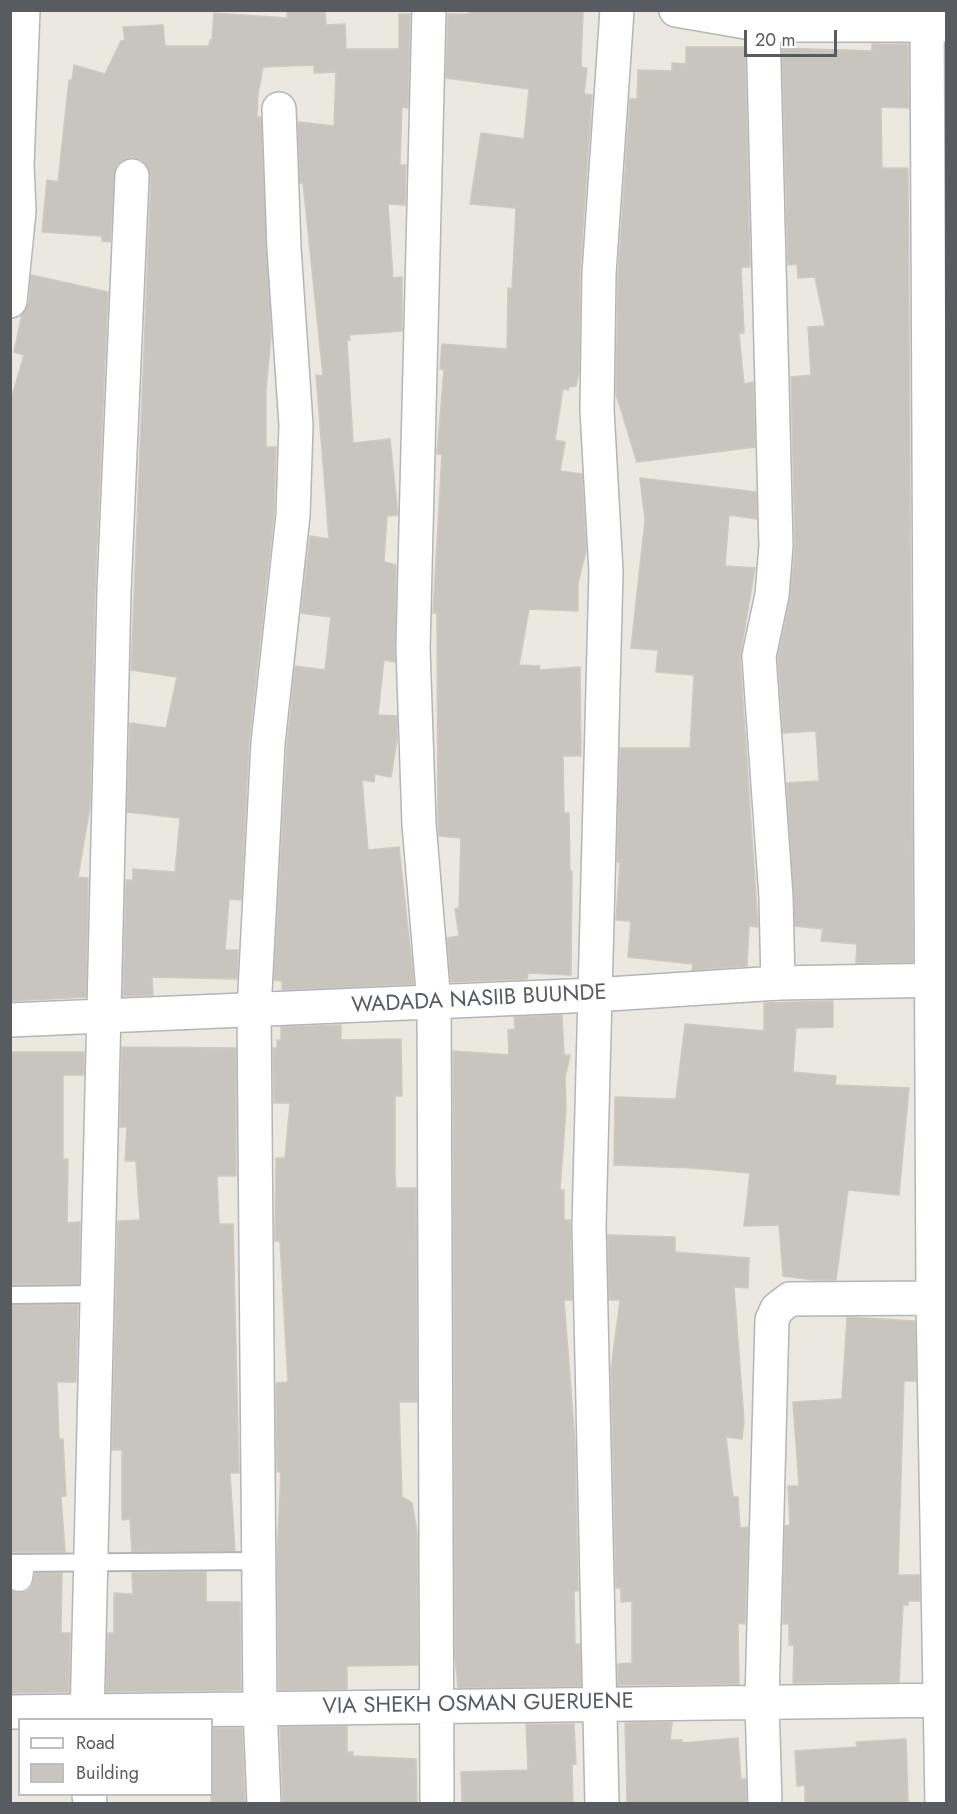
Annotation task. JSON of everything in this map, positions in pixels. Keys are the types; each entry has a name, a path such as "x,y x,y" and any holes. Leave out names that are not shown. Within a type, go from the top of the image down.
{"street":[{"path":"11,292 19,211 17,165 23,10"},
{"path":"429,10 413,648 419,824 434,1003 437,1803"},
{"path":"602,1803 589,1225 606,572 597,410 599,274 617,10"},
{"path":"676,10 763,25 934,20 940,980 933,1298 943,1700 942,1803"},
{"path":"763,25 776,546 772,595 759,656 776,897 778,983"},
{"path":"264,1803 260,1708 254,1010 268,743 293,515 296,425 284,248 279,109"},
{"path":"87,1715 114,591 132,176"},
{"name":"WADADA NASIIB BUUNDE","path":"10,1020 434,1003 778,983 940,980"},
{"path":"765,1803 762,1701 772,1320 777,1310 790,1299 933,1298"},
{"name":"VIA SHEKH OSMAN GUERUENE","path":"10,1712 87,1715 260,1708 943,1700"}],"lane":[{"path":"10,1295 98,1294"},
{"path":"16,1571 91,1563 259,1561"}],"building":[{"path":"287,10 325,10 326,25 345,24 346,49 399,49 399,14 410,14 408,108 402,107 400,165 406,165 405,205 388,204 393,278 402,277 402,331 349,335 350,340 347,340 353,443 390,439 398,515 387,516 384,562 396,565 395,662 384,660 378,715 397,716 397,740 391,777 375,774 374,782 362,780 368,850 399,847 414,984 282,990 282,981 274,980 287,745 295,666 325,670 331,617 301,613 310,536 329,539 316,375 323,376 303,183 300,183 298,122 334,126 336,72 314,73 314,65 263,67 257,117 261,117 271,337 266,389 266,447 276,447 274,514 249,742 241,900 229,899 225,950 238,950 237,979 152,977 153,995 123,996 126,880 133,880 133,869 175,872 180,818 127,812 130,723 166,728 177,677 131,670 151,177 148,167 142,160 133,157 124,159 116,166 110,242 102,241 102,236 42,232 47,180 58,182 69,80 72,80 74,65 105,74 121,41 125,40 123,27 163,25 165,46 209,46 212,40 214,13 287,18"},
{"path":"469,10 583,10 581,67 587,68 584,94 592,95 580,273 579,372 576,386 569,387 568,390 563,389 555,440 565,442 560,471 582,474 586,551 578,583 578,611 529,609 519,665 540,666 539,670 580,667 581,756 563,756 564,813 569,813 570,871 572,871 571,975 528,973 527,979 451,982 447,938 459,936 455,909 459,908 461,838 439,836 437,613 433,613 442,454 437,454 444,370 440,369 442,344 507,349 508,288 512,289 516,208 470,204 481,133 524,139 529,89 446,78 448,14 469,14"},
{"path":"872,44 908,44 909,108 881,107 882,168 908,168 913,962 856,963 857,944 821,941 823,929 795,926 787,783 819,781 816,731 783,733 778,657 790,599 795,546 791,377 811,375 808,327 825,326 815,277 798,278 797,264 788,265 782,48 872,51"},
{"path":"686,47 745,47 750,267 741,267 744,333 739,333 744,384 753,382 755,447 637,462 616,394 618,275 630,99 637,99 638,70 672,71 672,63 686,64"},
{"path":"31,275 108,292 95,591 90,807 78,877 88,878 86,997 10,1001 10,403 24,355 14,352 22,314 29,303"},
{"path":"640,478 756,492 757,519 729,515 725,566 755,568 740,657 758,927 749,926 747,966 692,970 693,964 628,957 631,921 616,920 620,862 617,862 620,748 690,748 694,675 656,672 658,650 631,648 645,520"},
{"path":"833,1001 833,1027 796,1028 793,1072 836,1076 835,1085 909,1088 899,1195 848,1190 836,1280 814,1280 783,1276 779,1225 744,1226 750,1173 614,1165 615,1097 676,1099 685,1024 764,1031 764,1003"},
{"path":"562,1015 564,1055 570,1055 565,1078 566,1110 560,1190 564,1190 564,1220 570,1220 572,1300 564,1300 575,1442 578,1591 574,1591 575,1644 580,1644 581,1686 458,1688 455,1657 453,1051 509,1055 508,1030 515,1029 514,1017"},
{"path":"341,1025 341,1040 401,1039 402,1096 395,1096 395,1175 396,1188 416,1188 417,1402 399,1402 402,1497 412,1503 417,1532 418,1665 347,1666 347,1689 279,1690 277,1557 281,1472 277,1472 276,1383 288,1382 280,1241 275,1241 276,1158 285,1158 290,1103 274,1103 273,1048 277,1048 277,1040 281,1040 281,1027"},
{"path":"122,1047 236,1048 236,1176 217,1176 219,1224 233,1224 239,1473 230,1473 235,1551 132,1552 130,1519 122,1520 122,1450 112,1450 118,1221 140,1220 136,1161 125,1161 127,1127 120,1127"},
{"path":"10,1052 84,1052 84,1075 63,1075 63,1159 68,1159 67,1223 80,1222 79,1284 10,1284"},
{"path":"608,1235 675,1237 675,1252 749,1258 748,1288 734,1287 744,1421 742,1439 726,1437 733,1497 738,1497 740,1528 748,1527 745,1624 738,1623 739,1684 618,1685 618,1664 632,1663 632,1601 621,1602 621,1588 616,1588 611,1369 620,1300 609,1300"},
{"path":"10,1305 78,1305 76,1382 57,1382 59,1439 63,1439 66,1496 61,1496 65,1552 10,1552"},
{"path":"847,1317 915,1321 916,1381 904,1381 898,1575 919,1575 920,1601 908,1601 908,1605 903,1605 899,1682 793,1683 794,1645 789,1645 789,1624 783,1624 785,1526 790,1525 788,1486 799,1486 793,1402 842,1399"},
{"path":"206,1572 206,1602 240,1602 241,1690 106,1692 108,1633 114,1633 114,1593 133,1594 132,1573"},
{"path":"35,1573 62,1573 61,1633 70,1633 69,1692 10,1693 10,1590 25,1592 31,1587"},
{"path":"672,1722 670,1740 682,1740 682,1743 738,1738 741,1779 746,1779 746,1803 627,1803 625,1723"},
{"path":"526,1724 574,1724 576,1764 572,1764 573,1803 462,1803 461,1772 528,1770"},
{"path":"347,1726 347,1752 353,1752 353,1756 416,1759 417,1803 283,1803 280,1727"},
{"path":"213,1728 242,1728 245,1803 211,1803 211,1796 213,1796"},
{"path":"906,1739 908,1803 805,1803 805,1785 797,1786 795,1751 857,1747 856,1742"}]}
